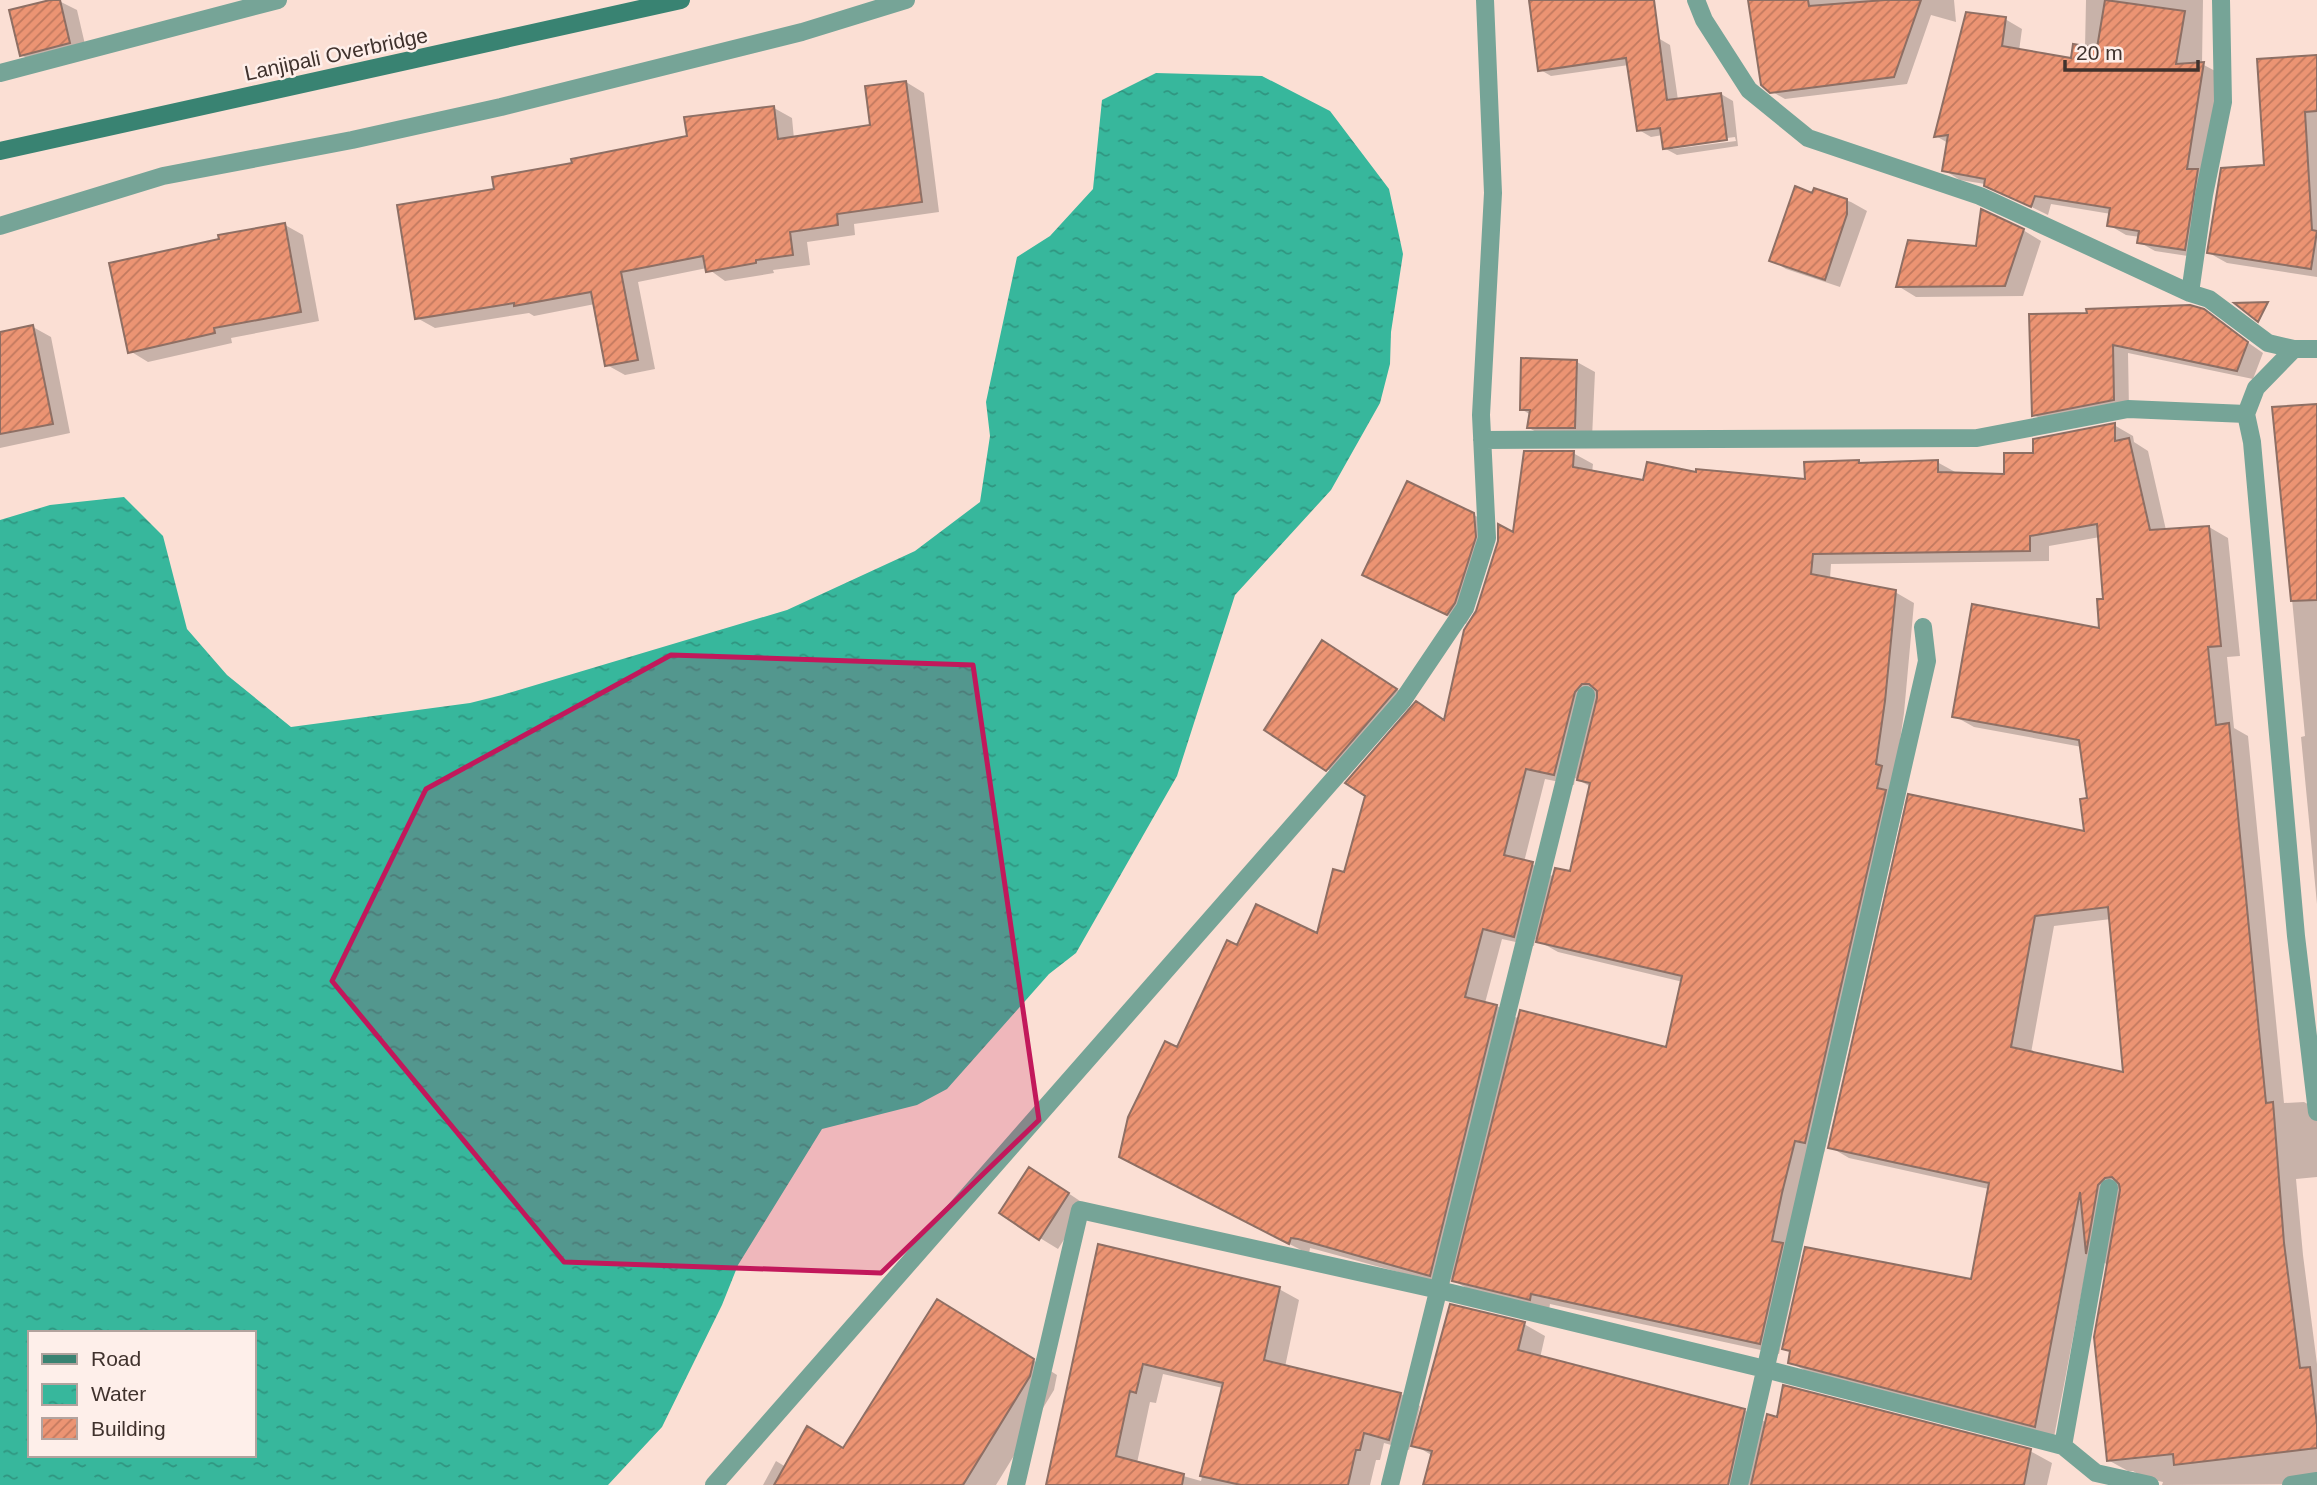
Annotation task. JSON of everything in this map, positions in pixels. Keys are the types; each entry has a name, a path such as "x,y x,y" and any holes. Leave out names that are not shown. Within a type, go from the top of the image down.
{"main road":[{"name":"Lanjipali Overbridge","path":"0,151 681,0"}],"street":[{"path":"0,73 278,0"},
{"path":"0,226 163,176 501,107 802,32 906,0"},
{"path":"714,1485 1403,700 1465,608 1487,538 1481,415 1493,193 1485,0"},
{"path":"1696,0 1704,20 1749,90 1808,138 1980,196 2190,293 2209,299 2268,343 2294,349 2317,349"},
{"path":"2190,293 2204,195 2223,102 2221,0"},
{"path":"2294,349 2256,388 2246,414 2252,442 2296,936 2317,1112"},
{"path":"1482,440 1977,438 2128,409 2246,414"},
{"path":"1739,1485 1927,661 1923,627"},
{"path":"1390,1485 1586,695"},
{"path":"2063,1446 2109,1188"},
{"path":"1016,1485 1080,1210 1439,1290 1765,1369 2063,1446 2095,1479 2150,1485"},
{"path":"2291,1485 2317,1481"}],"highlighted area":[{"path":"671,655 973,665 1039,1120 881,1273 564,1262 332,981 426,789"}],"water":[{"path":"1156,73 1262,76 1330,111 1389,189 1403,254 1391,332 1390,364 1380,403 1331,490 1235,595 1177,776 1076,953 1049,974 947,1089 917,1105 822,1129 738,1265 722,1305 662,1427 608,1485 0,1485 0,520 50,505 124,497 163,536 187,629 227,675 291,727 470,703 787,610 915,551 980,502 990,436 986,402 1017,257 1050,236 1093,189 1102,100"}],"building":[{"path":"60,0 70,43 20,56 9,10"},
{"path":"1529,0 1654,0 1667,100 1721,93 1727,140 1663,149 1660,128 1637,131 1626,58 1538,71"},
{"path":"1748,0 1808,0 1809,6 1921,0 1894,77 1770,93 1761,85"},
{"path":"2105,0 2185,11 2176,64 2204,62 2187,169 2198,169 2185,250 2137,243 2139,231 2107,226 2110,208 2035,196 2031,207 1984,186 1985,179 1942,171 1948,135 1934,137 1966,12 2006,17 2002,46 2071,58 2073,44 2097,48"},
{"path":"2317,55 2317,111 2305,112 2312,230 2317,231 2311,269 2207,253 2221,168 2264,165 2257,59"},
{"path":"906,81 922,202 837,214 838,225 790,232 793,255 756,260 756,263 706,272 703,256 621,272 638,360 605,366 591,292 514,306 514,303 415,319 397,205 494,189 492,177 572,163 571,159 687,136 684,117 774,106 778,139 870,125 865,86"},
{"path":"1795,186 1812,193 1814,188 1847,199 1847,214 1825,280 1769,261"},
{"path":"1981,209 2024,229 2005,286 1896,287 1908,240 1976,246"},
{"path":"285,223 301,312 214,328 215,333 128,353 109,263 219,239 218,235"},
{"path":"2268,302 2258,322 2234,303"},
{"path":"2190,305 2204,309 2248,342 2237,371 2113,345 2114,400 2032,416 2029,314 2087,313 2086,309"},
{"path":"33,325 53,424 0,434 0,332"},
{"path":"1521,358 1577,360 1575,428 1527,428 1530,410 1520,410"},
{"path":"2317,404 2317,600 2291,601 2272,407"},
{"path":"2115,423 2115,441 2129,438 2150,530 2209,526 2221,646 2208,647 2216,725 2229,723 2266,1103 2273,1102 2284,1243 2300,1368 2310,1367 2317,1448 2174,1465 2173,1454 2107,1461 2094,1337 2120,1190 2119,1184 2112,1177 2105,1178 2098,1185 2086,1254 2080,1192 2035,1427 1788,1363 1790,1351 1782,1349 1805,1247 1971,1279 1989,1183 1828,1148 1908,794 2084,831 2080,799 2087,798 2079,740 1952,717 1972,604 2099,628 2097,599 2103,599 2097,524 2030,536 2030,551 1813,554 1811,574 1896,590 1876,764 1882,766 1877,788 1886,790 1805,1143 1795,1141 1782,1193 1772,1241 1783,1243 1760,1344 1531,1294 1530,1300 1452,1281 1520,1010 1666,1047 1682,976 1536,942 1555,868 1570,871 1590,783 1577,780 1597,698 1597,691 1589,684 1582,684 1575,692 1554,775 1526,769 1504,855 1533,862 1514,937 1483,929 1465,997 1497,1005 1430,1276 1298,1239 1291,1238 1289,1244 1119,1157 1128,1117 1165,1041 1177,1047 1227,940 1237,945 1256,904 1317,933 1333,869 1344,872 1365,796 1345,783 1416,701 1444,720 1464,630 1476,611 1498,541 1498,524 1513,532 1524,451 1574,451 1573,467 1643,480 1647,462 1696,472 1696,469 1805,479 1804,462 1859,460 1859,463 1938,460 1938,472 2004,474 2004,453 2033,453 2033,439","holes":["2108,907 2123,1072 2011,1047 2035,916"]},
{"path":"1407,481 1474,513 1476,537 1455,603 1447,615 1362,575"},
{"path":"1322,640 1397,689 1326,771 1264,730"},
{"path":"1029,1167 1069,1193 1039,1240 999,1213"},
{"path":"1098,1244 1280,1287 1264,1360 1401,1393 1389,1440 1364,1433 1360,1450 1356,1450 1348,1485 1241,1485 1200,1476 1223,1383 1143,1364 1136,1393 1130,1391 1116,1456 1184,1474 1182,1485 1046,1485"},
{"path":"937,1299 1034,1359 1030,1376 963,1485 774,1485 807,1426 843,1448"},
{"path":"1450,1304 1525,1322 1518,1350 1745,1409 1728,1485 1423,1485 1432,1451 1411,1446"},
{"path":"1783,1385 2031,1449 2024,1485 1751,1485 1767,1414 1777,1417"}]}
